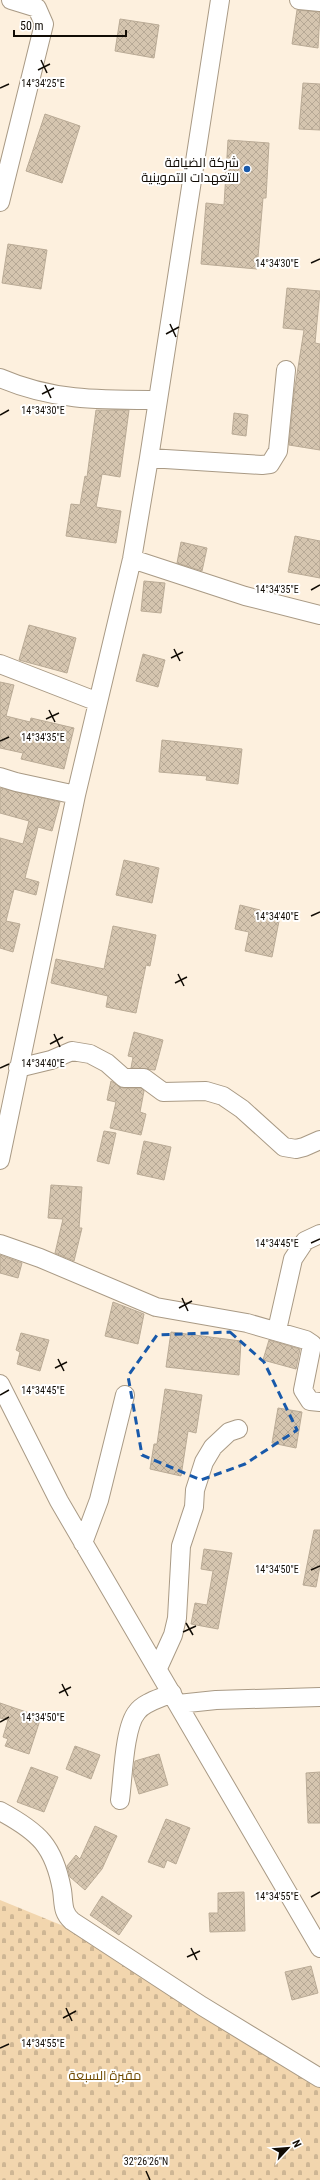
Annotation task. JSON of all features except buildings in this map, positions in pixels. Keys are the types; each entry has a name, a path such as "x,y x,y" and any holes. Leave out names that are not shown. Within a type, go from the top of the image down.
{"street":[{"path":"0,202 44,24 37,8 30,4 11,0"},
{"path":"0,1160 76,795 132,559 150,458 220,0"},
{"path":"299,0 320,2"},
{"path":"150,458 262,465 270,464 278,451 286,370"},
{"path":"0,378 23,388 84,399 158,400"},
{"path":"132,559 245,596 320,614"},
{"path":"0,664 98,702"},
{"path":"0,777 76,795"},
{"path":"18,1068 51,1060 72,1051 90,1054 107,1063 124,1078 144,1078 163,1092 206,1091 223,1096 242,1108 284,1147 296,1149 320,1140"},
{"path":"277,1330 293,1259 305,1241 320,1234"},
{"path":"0,1244 40,1258 156,1307 247,1322 306,1340 312,1344 302,1390 310,1401 320,1402"},
{"path":"0,1384 59,1501 158,1668 320,1948"},
{"path":"84,1543 99,1500 125,1395"},
{"path":"158,1668 173,1635 177,1618 182,1546 194,1507 195,1490 204,1462 213,1447 229,1432 238,1429"},
{"path":"120,1800 129,1727 137,1711 146,1705 175,1698 216,1700 320,1697"},
{"path":"0,1811 34,1832 45,1843 57,1867 65,1915 72,1921 202,2006 320,2078"}],"highlighted area":[{"path":"230,1332 264,1362 297,1430 245,1464 201,1480 142,1455 128,1376 157,1335"}],"green space":[{"name":"مقبرة السبعة","path":"0,1900 66,1927 320,2084 320,2180 0,2180"}],"place":[{"name":"شركة الضيافة للتعهدات التموينية","path":"247,169"}]}
